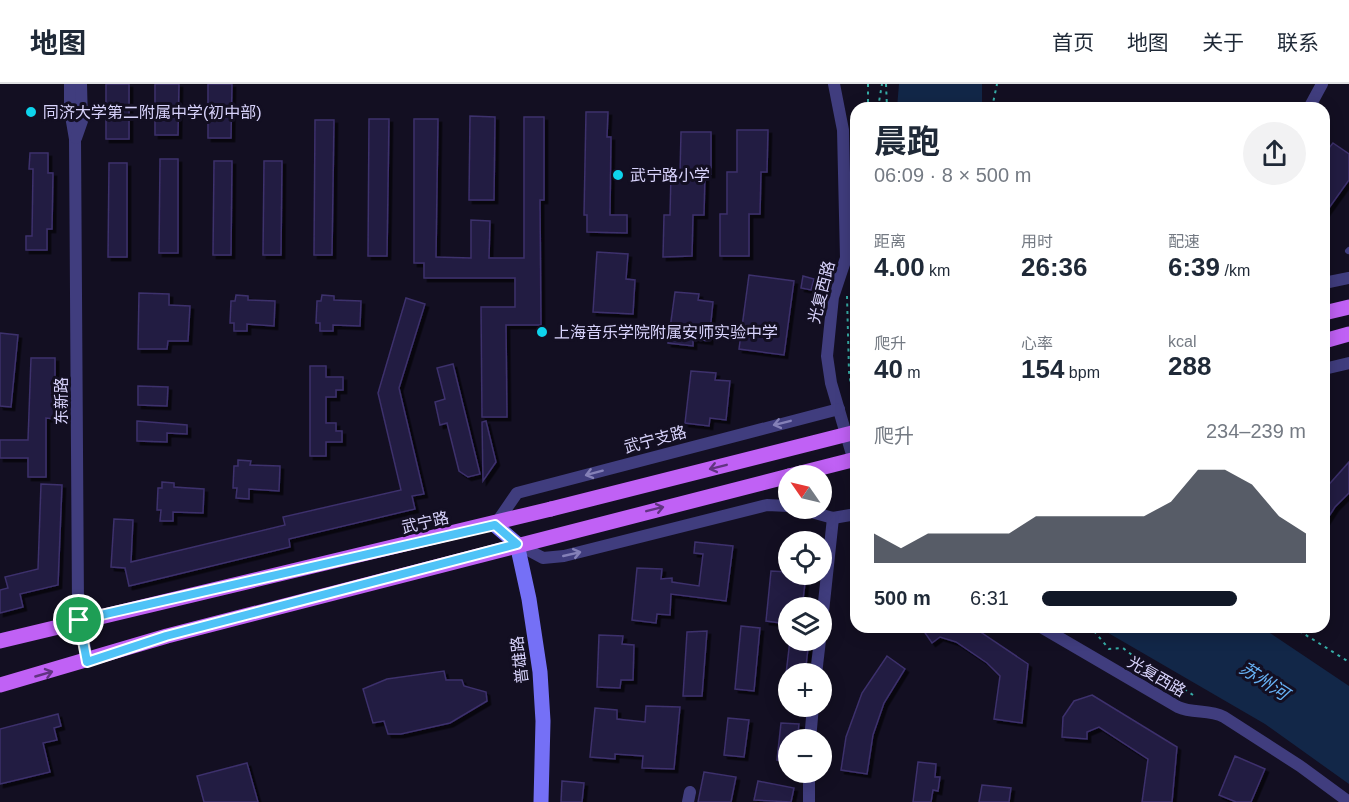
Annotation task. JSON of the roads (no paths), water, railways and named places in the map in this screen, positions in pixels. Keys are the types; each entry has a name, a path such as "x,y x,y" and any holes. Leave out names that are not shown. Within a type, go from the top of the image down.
{"main road":[{"path":"1330,312 1349,307"},
{"path":"1330,339 1349,334"},
{"name":"武宁路","path":"0,641 79,620 495,525 850,434"},
{"path":"832,465 850,461"},
{"path":"0,686 87,662 166,636 778,479"},
{"path":"495,525 517,544"},
{"name":"普雄路","path":"517,544 529,599 540,672 543,771 541,802"}],"street":[{"name":"东新路","path":"70,84 70,110 75,139 79,620 87,662"},
{"name":"东新路","path":"75,139 82,121 81,84"},
{"name":"光复西路","path":"834,84 843,130 846,258 833,297 826,347 831,383 850,447"},
{"path":"1312,102 1322,84"},
{"path":"1330,282 1349,278"},
{"path":"1330,368 1349,363"},
{"name":"武宁支路","path":"495,525 517,493 839,409"},
{"path":"517,544 543,558 564,556 767,505 778,506"},
{"path":"825,597 833,518 850,515"},
{"name":"光复西路","path":"1051,633 1185,711 1216,712 1300,766 1349,802"},
{"path":"809,783 809,802"}],"water":[{"path":"899,84 982,84 982,102 898,102"},
{"name":"苏州河","path":"1108,633 1270,633 1349,686 1349,784 1265,724"}],"place":[{"name":"同济大学第二附属中学(初中部)","path":"31,112"},
{"name":"武宁路小学","path":"618,175"},
{"name":"上海音乐学院附属安师实验中学","path":"542,332"}]}
